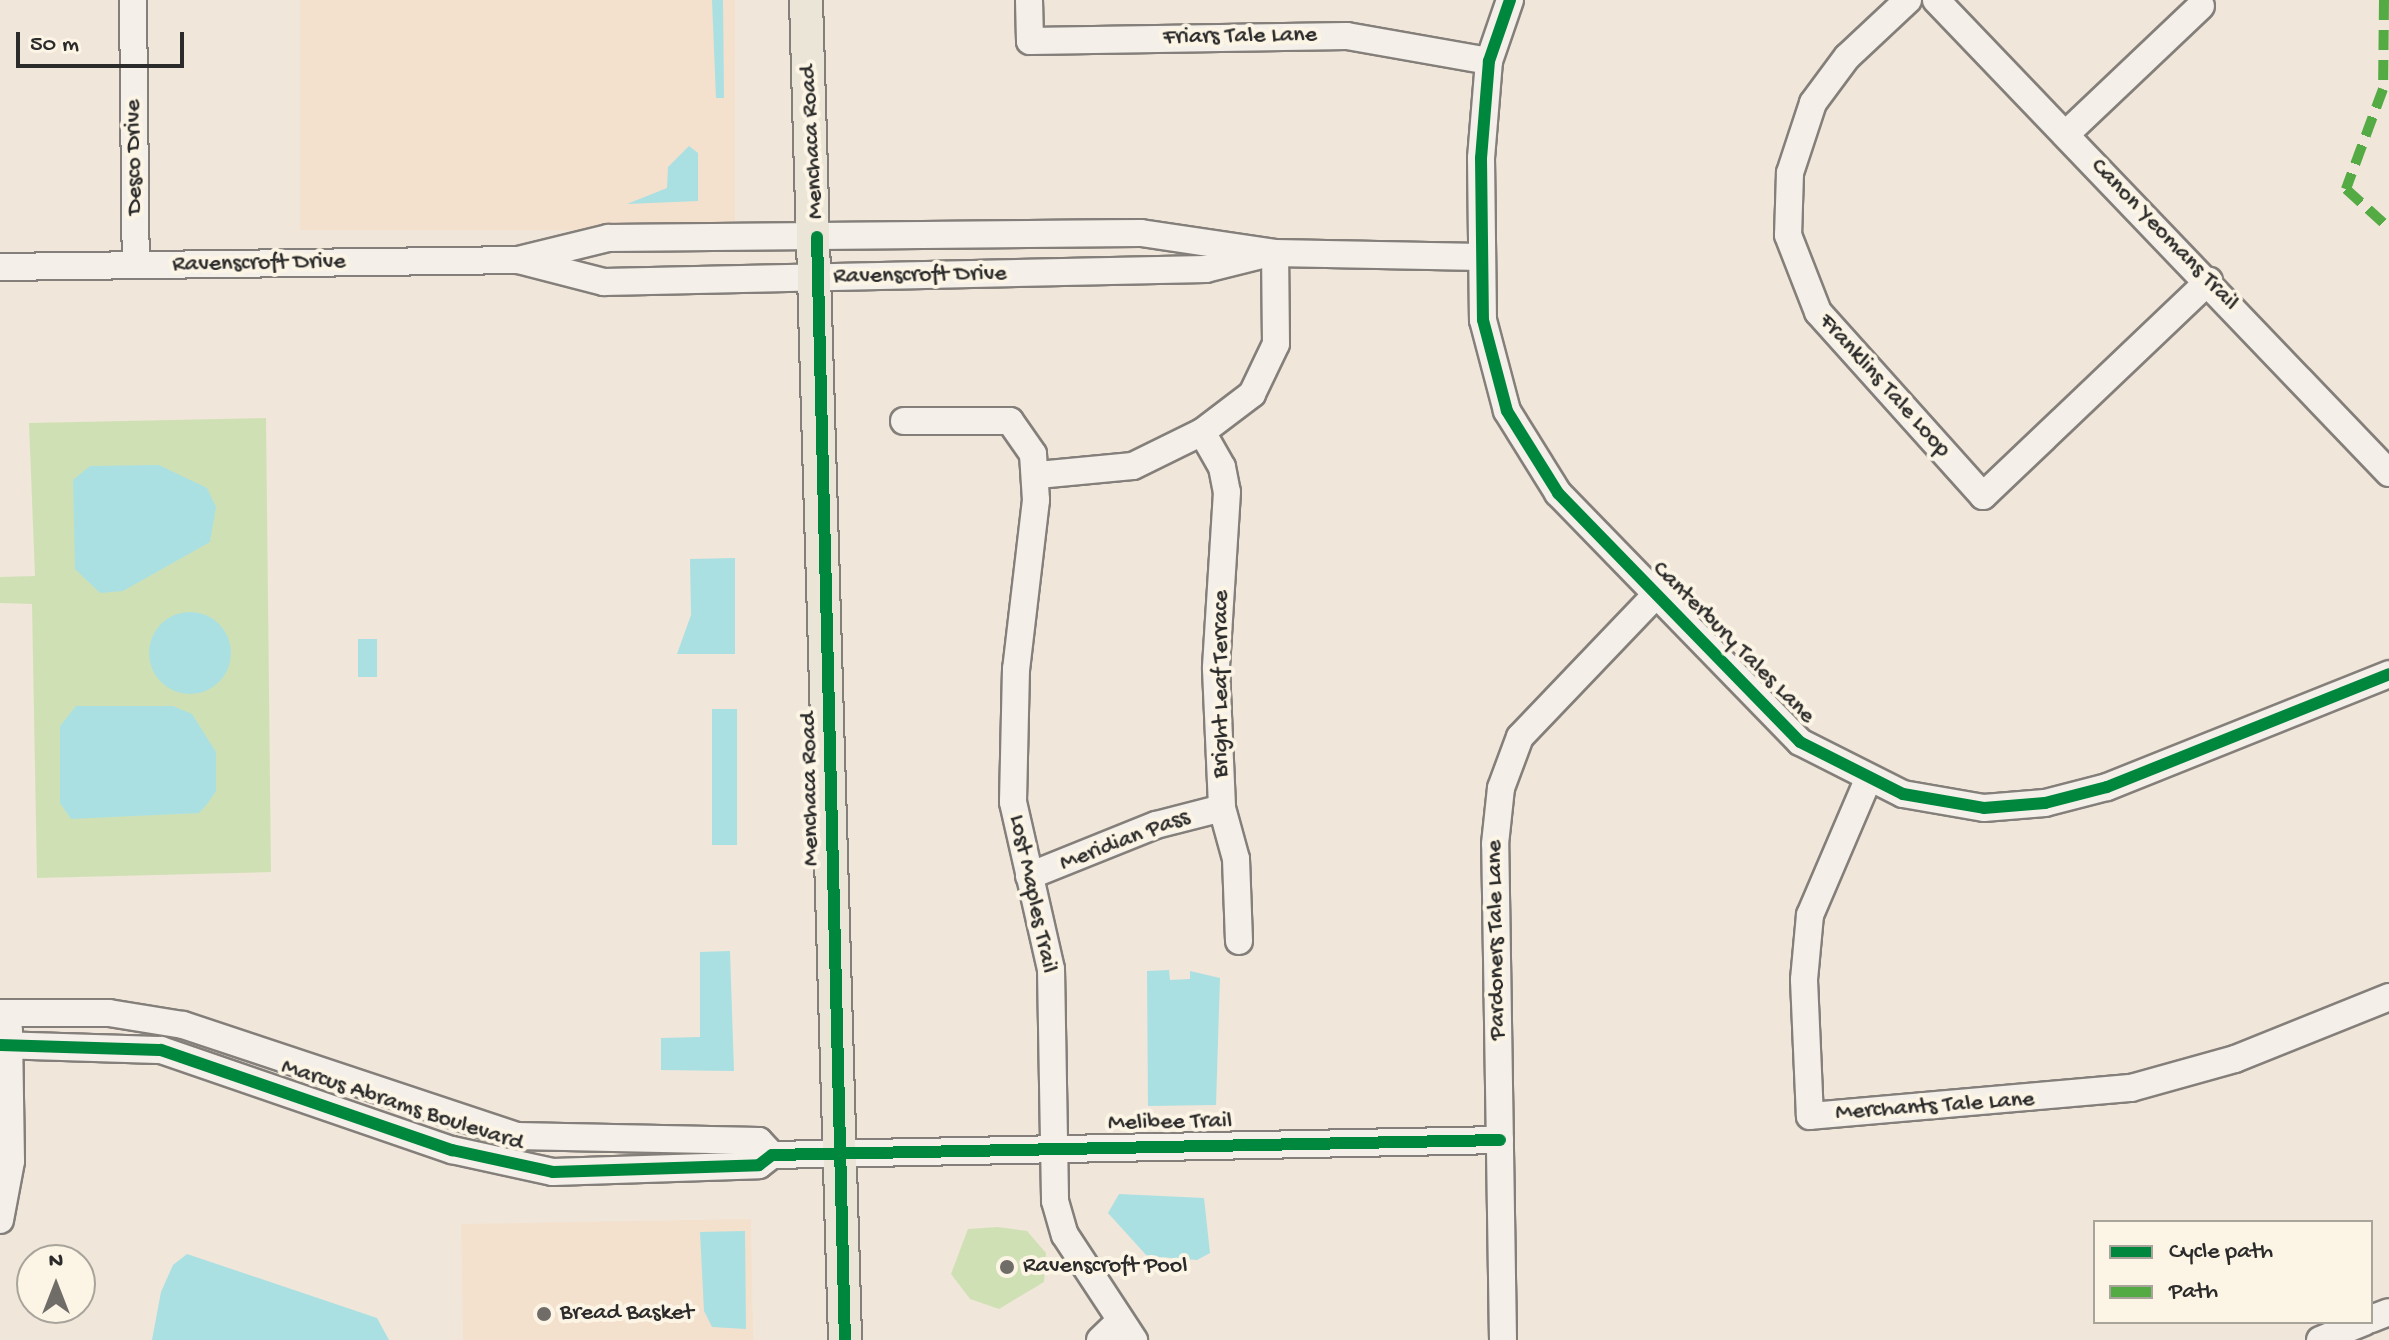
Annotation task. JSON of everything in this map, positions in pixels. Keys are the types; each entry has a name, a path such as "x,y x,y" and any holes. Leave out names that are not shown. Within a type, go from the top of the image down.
{"main road":[{"name":"Menchaca Road","path":"806,0 817,237 845,1340"}],"street":[{"name":"Desco Drive","path":"133,0 136,265"},
{"name":"Friars Tale Lane","path":"1029,0 1030,41 1347,36 1489,61"},
{"name":"Canterbury Tales Lane","path":"1510,0 1489,61 1481,257 1489,355 1507,411 1558,493 1654,597 1800,742 1867,782 1984,808 2077,796 2389,674"},
{"name":"Franklins Tale Loop","path":"1908,0 1847,57 1813,103 1790,173 1788,235 1818,312 1983,496 2209,281"},
{"name":"Canon Yeomans Trail","path":"1936,0 2209,281 2389,473"},
{"path":"2066,134 2201,6"},
{"name":"Ravenscroft Drive","path":"0,267 518,260 608,238 1141,233 1275,253 1481,257"},
{"name":"Ravenscroft Drive","path":"518,260 604,282 1206,269 1275,253"},
{"path":"1038,475 1133,466 1202,432 1252,394 1272,363 1275,253"},
{"name":"Lost Maples Trail","path":"904,421 1010,421 1026,435 1038,475 1014,705 1013,802 1051,969 1058,1220 1127,1331 1100,1340"},
{"name":"Bright Leaf Terrace","path":"1202,432 1222,467 1227,492 1216,669 1222,808 1236,859 1239,941"},
{"name":"Pardoners Tale Lane","path":"1503,1340 1495,844 1501,788 1520,737 1654,597"},
{"name":"Merchants Tale Lane","path":"1867,782 1810,915 1804,980 1810,1116 2131,1088 2235,1059 2389,997"},
{"name":"Meridian Pass","path":"1029,876 1156,825 1222,808"},
{"path":"0,1220 11,1161 4,1013"},
{"name":"Marcus Abrams Boulevard","path":"4,1013 109,1013 183,1025 516,1136 759,1141 772,1155"},
{"name":"Marcus Abrams Boulevard","path":"4,1045 161,1050 504,1165 553,1172 759,1165 772,1155 842,1154"},
{"name":"Melibee Trail","path":"842,1154 1054,1147 1500,1140"},
{"path":"2320,1340 2364,1327"}],"shaded area":[{"path":"300,0 735,0 735,230 300,230"},
{"path":"751,1219 753,1340 463,1340 461,1224"}],"green space":[{"path":"266,418 271,872 37,878 32,604 0,603 0,577 35,576 29,423"},
{"path":"998,1227 1027,1231 1046,1253 1044,1282 999,1309 970,1299 951,1274 968,1229"}],"water":[{"path":"712,0 723,0 724,98 716,98"},
{"path":"689,146 698,153 698,201 627,204 667,188 668,167"},
{"path":"159,465 207,488 216,507 210,542 123,591 100,593 75,569 73,480 90,466"},
{"path":"735,558 735,654 677,654 691,615 690,559"},
{"path":"190,612 206,615 219,624 228,637 231,653 228,669 219,682 206,691 190,694 174,691 161,682 152,669 149,653 152,637 161,624 174,615"},
{"path":"358,639 377,639 377,677 358,677"},
{"path":"76,706 173,706 192,714 216,752 216,791 208,803 199,813 71,819 60,803 60,726"},
{"path":"712,709 737,709 737,845 712,845"},
{"path":"730,951 734,1071 661,1070 661,1038 700,1037 700,952"},
{"path":"1169,970 1170,980 1190,979 1190,971 1220,978 1216,1105 1148,1106 1147,971"},
{"path":"1119,1194 1204,1198 1210,1253 1197,1260 1147,1256 1108,1213"},
{"path":"745,1231 746,1329 712,1327 704,1311 700,1232"},
{"path":"187,1254 377,1318 389,1340 152,1340 161,1292 173,1265"}],"marked path":[{"path":"2384,0 2383,89 2346,189 2389,228"}],"cycle path":[{"path":"1510,0 1489,61 1481,158 1483,320 1507,411 1558,493 1800,742 1903,794 1984,808 2045,803 2107,787 2389,674"},
{"path":"817,237 845,1340"},
{"path":"0,1045 161,1050 452,1150 553,1172 759,1165 772,1155 1500,1140"}],"place":[{"name":"Ravenscroft Pool","path":"1007,1267"},
{"name":"Bread Basket","path":"544,1314"}]}
